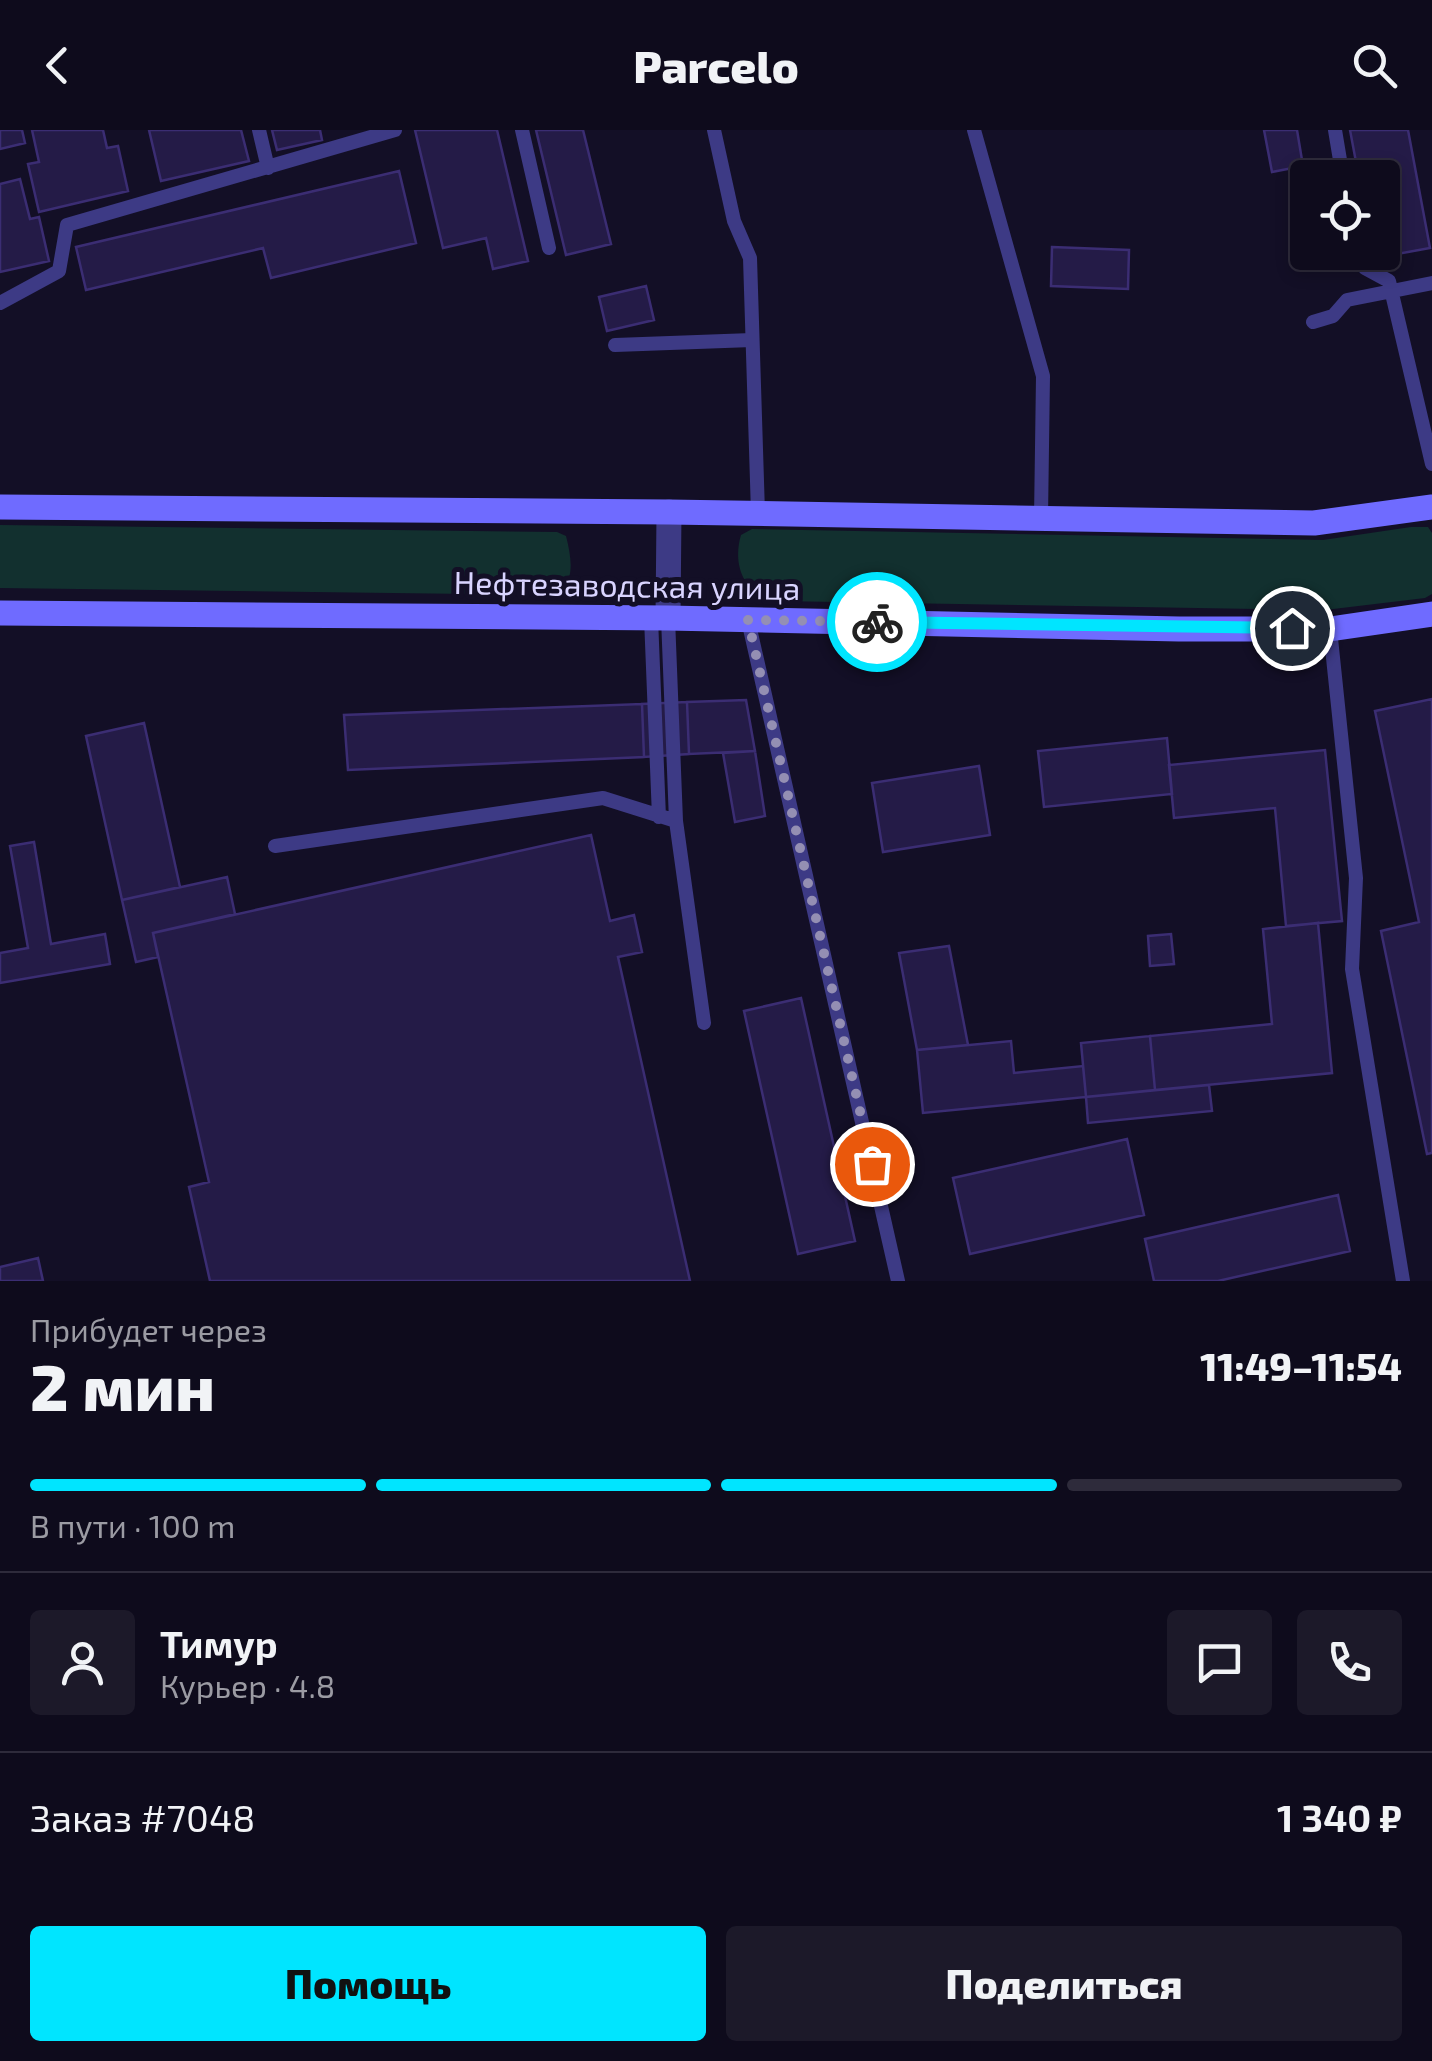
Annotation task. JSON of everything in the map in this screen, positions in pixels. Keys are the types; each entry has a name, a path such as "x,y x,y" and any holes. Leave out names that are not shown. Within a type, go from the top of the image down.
{"main road":[{"path":"0,507 1314,522 1432,507"},
{"name":"Нефтезаводская улица","path":"0,613 1330,628 1432,614"}],"street":[{"path":"660,618 670,512"}],"lane":[{"path":"259,130 268,168"},
{"path":"0,303 59,271 67,225 395,130"},
{"path":"522,130 549,248"},
{"path":"714,130 734,221 750,258 758,514"},
{"path":"974,130 1043,376 1040,518"},
{"path":"1335,130 1340,160"},
{"path":"1368,270 1388,282 1432,464"},
{"path":"1312,322 1333,316 1347,300 1432,283"},
{"path":"615,346 752,340"},
{"path":"659,817 660,618"},
{"path":"660,618 676,820 704,1024"},
{"path":"748,620 898,1281"},
{"path":"1330,628 1356,878 1352,968 1402,1281"},
{"path":"275,846 603,798 676,820"}],"green space":[{"path":"0,525 557,532 566,536 570,572 564,586 549,595 0,588"},
{"path":"1428,527 1432,533 1432,594 1325,610 777,601 749,586 738,557 741,535 752,529 1323,540"}],"building":[{"path":"0,130 22,130 25,143 0,149"},
{"path":"32,130 103,130 107,148 118,146 128,191 39,212 28,164 39,162"},
{"path":"149,130 241,130 249,161 161,181"},
{"path":"272,130 320,130 322,140 277,150"},
{"path":"415,130 497,130 528,261 493,269 486,238 443,248"},
{"path":"536,130 583,130 611,244 566,255"},
{"path":"1264,130 1297,130 1302,160 1290,160 1290,169 1272,172"},
{"path":"1350,130 1408,130 1430,248 1400,253 1400,160 1356,160"},
{"path":"399,171 416,243 271,278 263,248 86,290 76,247"},
{"path":"20,179 30,219 39,217 49,261 0,272 0,184"},
{"path":"1052,247 1129,250 1128,289 1051,286"},
{"path":"646,286 654,320 607,331 599,297"},
{"path":"1432,699 1432,1153 1427,1154 1381,931 1419,922 1375,711"},
{"path":"746,700 755,751 689,754 687,702"},
{"path":"687,702 689,754 644,757 642,704"},
{"path":"642,704 644,757 348,770 344,715"},
{"path":"144,723 180,887 122,900 86,736"},
{"path":"1167,738 1172,794 1044,807 1038,751"},
{"path":"1325,750 1342,921 1286,926 1275,808 1174,818 1169,765"},
{"path":"755,751 765,816 735,822 723,753"},
{"path":"979,766 990,835 883,852 872,783"},
{"path":"591,835 610,921 634,915 642,952 618,957 690,1281 210,1281 189,1187 209,1182 153,933"},
{"path":"34,842 51,944 105,934 110,964 0,983 0,953 28,948 10,846"},
{"path":"227,877 235,914 153,933 158,957 136,962 122,900"},
{"path":"1318,923 1332,1073 1155,1090 1150,1036 1272,1024 1263,929"},
{"path":"1171,934 1174,964 1150,966 1148,936"},
{"path":"949,946 968,1045 917,1050 899,953"},
{"path":"801,998 855,1241 798,1254 744,1011"},
{"path":"1150,1036 1155,1090 1086,1097 1081,1043"},
{"path":"1011,1041 1014,1073 1083,1066 1086,1097 923,1113 917,1050"},
{"path":"1209,1085 1212,1111 1088,1123 1086,1097"},
{"path":"1127,1139 1144,1215 970,1254 953,1178"},
{"path":"1338,1195 1350,1251 1218,1281 1154,1281 1145,1239"},
{"path":"38,1258 43,1281 0,1281 0,1267"}],"way so far":[{"path":"872,1164 748,620 877,622"}],"route":[{"path":"877,622 1292,628"}]}
